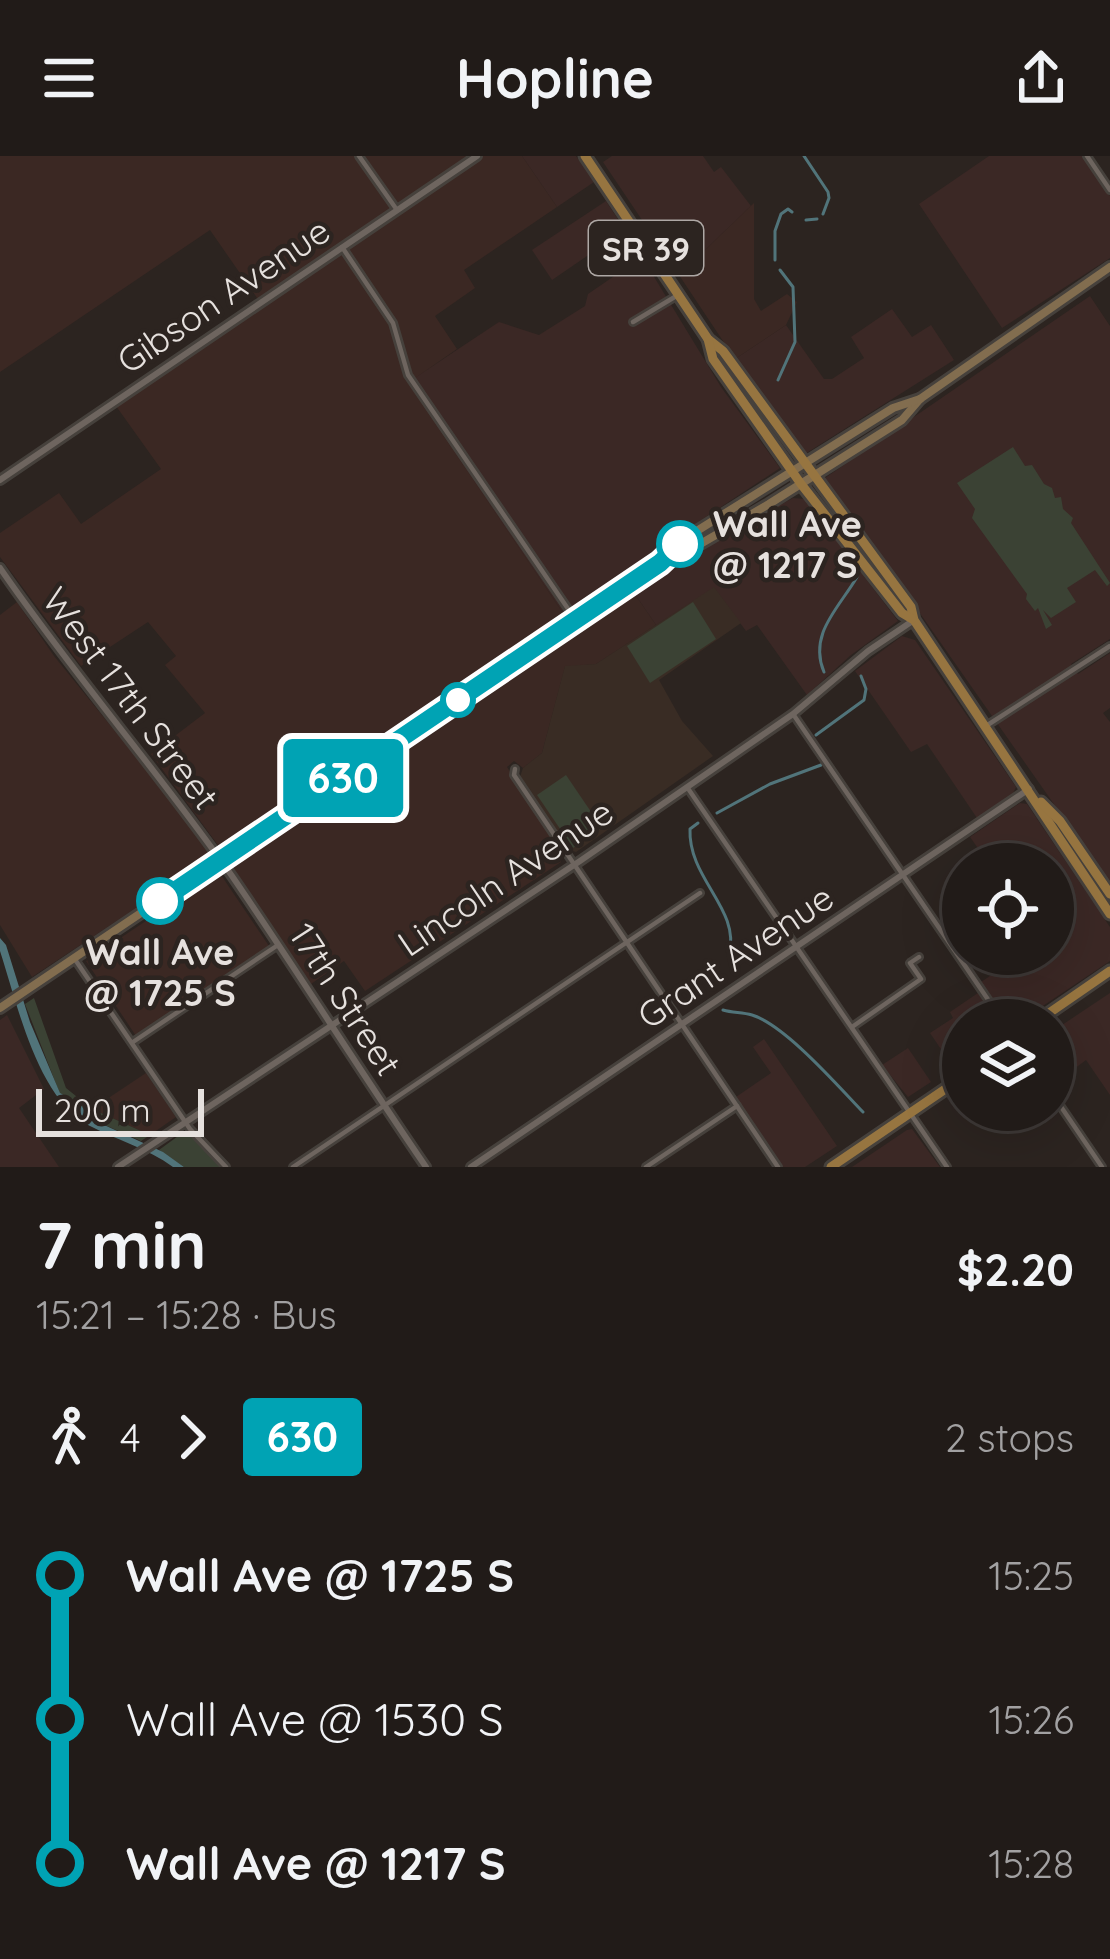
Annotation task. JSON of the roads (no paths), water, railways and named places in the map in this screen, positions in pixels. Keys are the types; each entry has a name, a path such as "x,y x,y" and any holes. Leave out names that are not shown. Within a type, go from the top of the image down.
{"main road":[{"name":"SR 39","path":"585,156 708,339 723,351 911,607 914,620 1110,914"},
{"path":"672,554 691,550 902,420 920,399 1110,267"},
{"name":"SR 39","path":"708,339 713,359 792,472 902,613 914,620"},
{"path":"1,1007 672,554 684,539 892,408 920,399"},
{"name":"SR 39","path":"1029,789 1060,821 1110,894"},
{"path":"1074,999 1110,975"},
{"path":"831,1167 942,1091"}],"street":[{"path":"359,156 397,210"},
{"name":"Gibson Avenue","path":"0,480 477,156"},
{"path":"1087,156 1110,190"},
{"path":"342,247 394,323 408,375 575,620"},
{"path":"633,322 678,295"},
{"name":"West 17th Street","path":"0,568 220,861"},
{"name":"Lincoln Avenue","path":"118,1167 574,865 793,713 914,620"},
{"path":"986,726 1110,646"},
{"path":"793,713 988,999"},
{"path":"515,770 514,776 778,1167"},
{"path":"687,787 947,1167"},
{"name":"Grant Avenue","path":"471,1167 1029,789"},
{"name":"17th Street","path":"220,861 426,1167"},
{"path":"293,1167 700,893"},
{"path":"131,1043 278,945"},
{"path":"852,1027 921,979 910,963 919,957"},
{"path":"74,958 185,1121 226,1167"},
{"path":"646,1167 737,1106"},
{"path":"1074,1126 1102,1167"}],"water":[{"path":"0,938 60,1093 81,1105 89,1118 163,1152 184,1167 173,1167 70,1112 31,1047"}],"waterway":[{"path":"804,156 828,192 823,214"},
{"path":"775,260 775,231 781,214 788,209 792,212"},
{"path":"806,220 817,219"},
{"path":"778,380 795,342 793,287 780,270"},
{"path":"824,672 820,658 823,633 857,577"},
{"path":"816,735 864,700 861,676"},
{"path":"717,813 770,784 821,765"},
{"path":"698,823 690,829 692,847 728,923 729,954"},
{"path":"723,1010 752,1015 780,1031 863,1112"}],"place":[{"name":"Wall Ave @ 1217 S","path":"680,544"},
{"name":"Wall Ave @ 1725 S","path":"160,901"}]}
